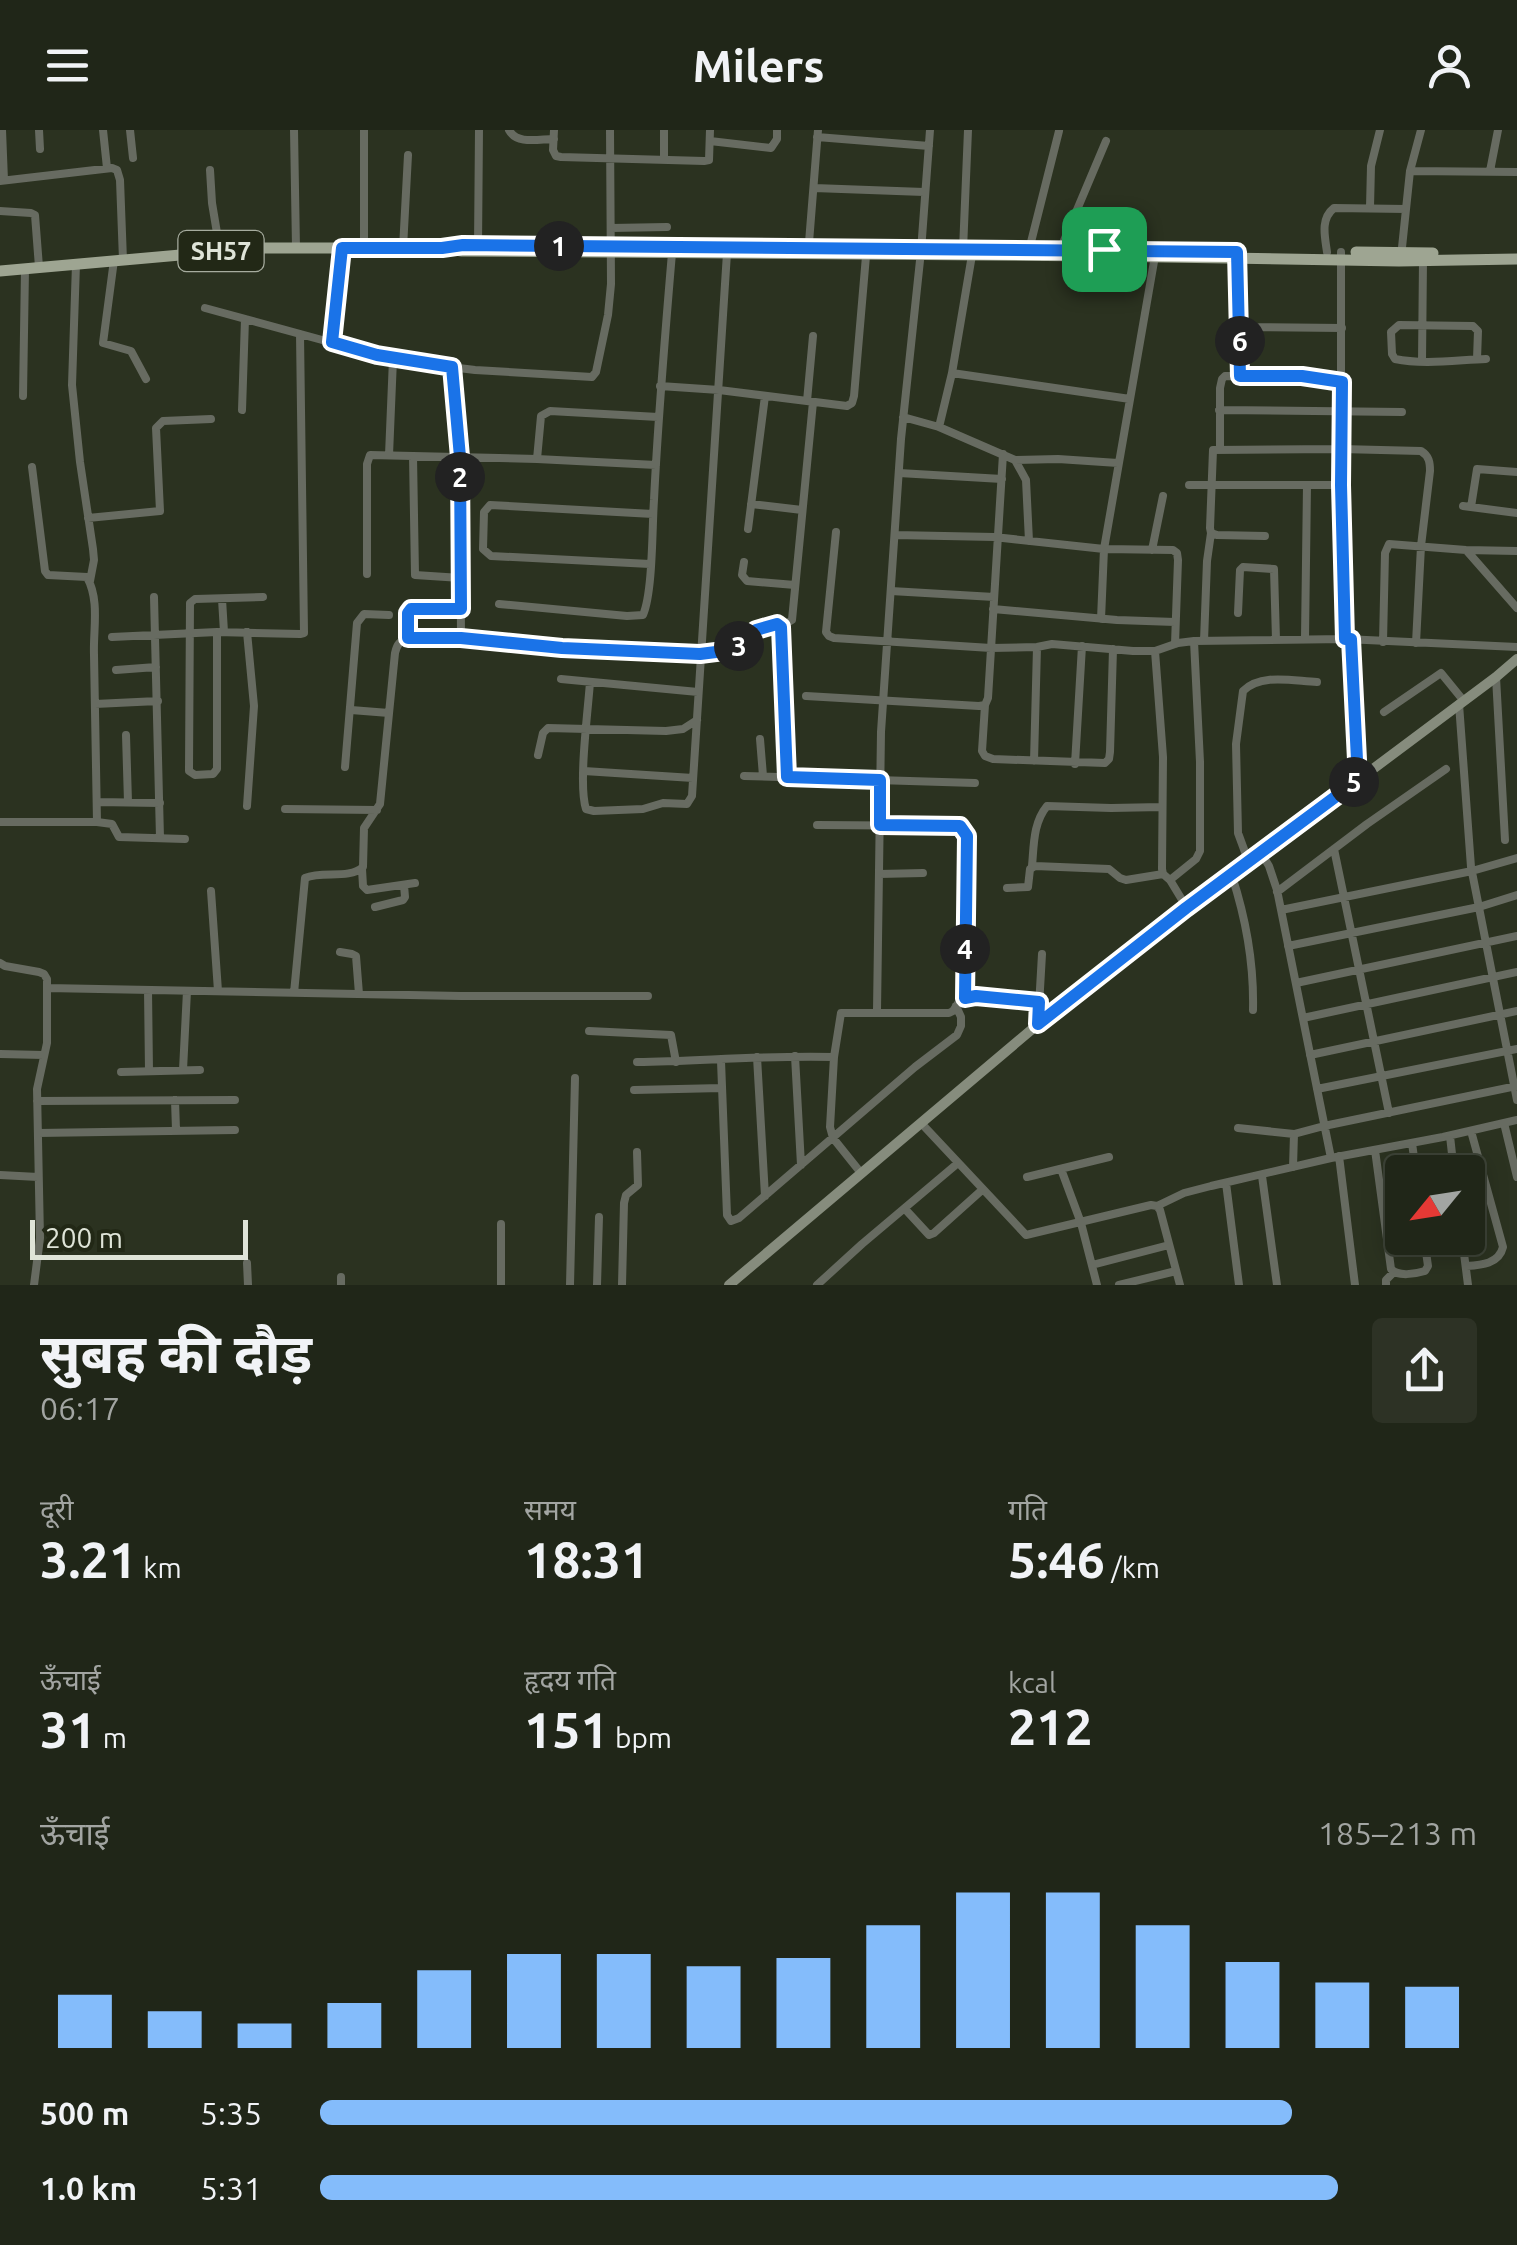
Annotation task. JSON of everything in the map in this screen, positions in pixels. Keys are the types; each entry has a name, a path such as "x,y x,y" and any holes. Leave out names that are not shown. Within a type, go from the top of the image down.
{"main road":[{"name":"SH57","path":"0,271 259,248 478,246 780,252 1517,256"},
{"name":"SH57","path":"442,248 780,252"},
{"name":"SH57","path":"968,253 1060,250 1155,254"},
{"name":"SH57","path":"808,252 866,256 920,253"},
{"name":"SH57","path":"1237,255 1326,252 1341,256"},
{"name":"SH57","path":"1401,256 1423,260 1517,256"}],"street":[{"path":"2,130 2,181 107,168 119,173 119,260 103,343 131,351 146,379"},
{"path":"39,130 40,149"},
{"path":"103,130 107,168"},
{"path":"130,130 133,158"},
{"path":"294,130 296,248"},
{"path":"364,130 364,248"},
{"path":"478,246 479,130"},
{"path":"509,130 519,140 554,135 554,150 561,157 709,160 710,130"},
{"path":"205,308 394,358 452,367 594,376 608,315 612,250 610,130"},
{"path":"664,130 664,158"},
{"path":"710,141 771,148 777,140 777,130"},
{"path":"877,1012 884,700 899,473 930,130"},
{"path":"940,427 952,373 968,253 968,130"},
{"path":"1370,207 1372,166 1380,130"},
{"path":"1401,256 1410,171 1421,130"},
{"path":"1490,171 1498,130"},
{"path":"1029,250 1059,131"},
{"path":"808,252 817,134 929,146"},
{"path":"1060,250 1106,142"},
{"path":"403,248 408,155"},
{"path":"210,170 220,251"},
{"path":"1410,171 1517,172"},
{"path":"814,188 924,192"},
{"path":"1326,252 1325,221 1330,210 1406,209"},
{"path":"0,210 36,215 39,267"},
{"path":"610,228 666,227"},
{"path":"332,342 342,248"},
{"path":"498,604 643,614 672,253"},
{"path":"590,682 584,806 589,810 643,809 687,804 692,796 727,254"},
{"path":"1101,619 1104,549 1155,254"},
{"path":"1237,255 1240,376"},
{"path":"660,386 847,406 852,403 866,256"},
{"path":"1341,256 1341,485 1358,780"},
{"path":"1422,360 1423,260"},
{"path":"76,264 72,386 94,560 90,581 95,606 98,822"},
{"path":"23,396 25,269"},
{"path":"242,410 245,318"},
{"path":"1399,325 1422,325 1476,327 1482,359 1394,359 1391,332 1399,325"},
{"path":"1240,326 1342,328"},
{"path":"112,637 189,632 300,634 306,629 300,334"},
{"path":"787,777 781,627 791,622 813,336"},
{"path":"388,455 394,358"},
{"path":"452,367 460,457 461,638"},
{"path":"952,373 1130,399"},
{"path":"1220,449 1222,378 1302,376 1342,382"},
{"path":"748,529 765,396"},
{"path":"537,459 540,416 550,410 658,417"},
{"path":"1219,410 1402,412"},
{"path":"904,417 940,427 1014,460 1118,463"},
{"path":"88,518 160,511 156,428 163,421 211,419"},
{"path":"1032,866 1109,869 1126,880 1166,877 1196,859 1200,851 1199,641 1211,533 1211,453 1215,449 1426,454 1430,470 1416,643"},
{"path":"1003,454 982,750 985,756 1105,764 1109,759 1113,650"},
{"path":"367,574 366,464 370,456 656,465"},
{"path":"413,456 415,575 461,578"},
{"path":"1014,460 1026,480 1029,541"},
{"path":"32,467 45,570 48,575 83,576 90,581"},
{"path":"1517,472 1477,469 1467,506 1517,513"},
{"path":"899,473 1002,479"},
{"path":"1189,485 1341,485"},
{"path":"1305,638 1306,485"},
{"path":"1152,550 1163,496"},
{"path":"751,504 802,510"},
{"path":"650,564 490,556 483,549 484,512 490,505 653,514"},
{"path":"836,532 826,632 834,638 991,648 1052,644 1155,651 1199,641 1305,638 1517,647"},
{"path":"1211,533 1265,536"},
{"path":"895,536 998,537 1104,549 1173,550 1175,644"},
{"path":"1383,642 1386,548 1392,542 1517,551"},
{"path":"1466,550 1517,608"},
{"path":"744,562 742,576 747,581 795,585"},
{"path":"1238,614 1243,566 1274,568 1276,640"},
{"path":"892,591 994,597"},
{"path":"154,597 160,838"},
{"path":"222,599 218,769 213,774 195,775 189,771 192,601 222,599 263,598"},
{"path":"408,638 411,609 461,609"},
{"path":"993,610 1174,622"},
{"path":"345,767 359,618 364,614 389,615"},
{"path":"415,883 367,890 363,886 364,828 380,804 398,644 408,638 461,638 562,648 700,654 732,650 760,628 774,624 781,627"},
{"path":"247,632 254,706 248,806"},
{"path":"1075,764 1082,646"},
{"path":"1034,761 1036,648"},
{"path":"1155,651 1166,877 1186,908"},
{"path":"728,1285 1038,1024 1517,659"},
{"path":"116,670 156,667"},
{"path":"1384,712 1441,672 1461,702 1472,871 1492,977 1512,1049 1517,1100"},
{"path":"1496,676 1505,840"},
{"path":"561,679 698,692"},
{"path":"1249,863 1238,833 1236,744 1243,692 1248,686 1272,680 1316,682"},
{"path":"806,696 985,704"},
{"path":"95,704 158,702"},
{"path":"351,710 389,713"},
{"path":"538,755 542,733 548,728 666,731 683,729 697,720"},
{"path":"126,735 128,802"},
{"path":"760,739 763,776"},
{"path":"1277,892 1446,769"},
{"path":"584,771 693,778"},
{"path":"744,776 975,783"},
{"path":"97,802 160,802"},
{"path":"1006,888 1028,887 1036,825 1047,806 1162,807"},
{"path":"285,809 377,810"},
{"path":"0,822 98,822 112,824 119,837 185,839"},
{"path":"817,825 964,829 965,998"},
{"path":"1334,849 1389,1113"},
{"path":"1261,854 1270,866 1277,892 1324,1126 1335,1157 1355,1285"},
{"path":"1280,910 1472,871 1517,858"},
{"path":"294,993 305,878 362,869"},
{"path":"879,874 923,873"},
{"path":"1232,876 1241,904 1252,972 1253,1010"},
{"path":"374,906 404,900 404,885"},
{"path":"211,891 218,992"},
{"path":"1288,946 1517,896"},
{"path":"1296,983 1517,936"},
{"path":"340,952 356,956 359,994"},
{"path":"1038,1024 1042,954"},
{"path":"0,963 44,974 47,979 48,1029 37,1101 40,1238 34,1285"},
{"path":"1302,1018 1517,972"},
{"path":"47,988 648,996"},
{"path":"148,990 149,1070"},
{"path":"184,1070 187,991"},
{"path":"861,1172 833,1138 830,1127 834,1057 842,1013 949,1014 958,1002 976,996 1039,1002"},
{"path":"720,1061 729,1220 734,1221 957,1035 961,1017 956,1006"},
{"path":"1310,1054 1517,1011"},
{"path":"588,1031 671,1034 676,1062"},
{"path":"1317,1089 1512,1049"},
{"path":"0,1054 44,1055"},
{"path":"795,1056 801,1165"},
{"path":"757,1057 765,1196"},
{"path":"636,1062 834,1057"},
{"path":"121,1072 200,1070"},
{"path":"570,1285 575,1078"},
{"path":"1238,1128 1294,1134 1516,1086"},
{"path":"634,1090 722,1088"},
{"path":"176,1100 176,1130"},
{"path":"37,1101 235,1100"},
{"path":"921,1123 1026,1236 1157,1206 1184,1193 1335,1157 1517,1120"},
{"path":"1504,1123 1517,1177"},
{"path":"38,1134 235,1130"},
{"path":"1466,1266 1490,1262 1503,1247 1472,1131"},
{"path":"1294,1134 1294,1168"},
{"path":"1450,1136 1452,1155"},
{"path":"1412,1143 1414,1155"},
{"path":"1375,1150 1394,1272"},
{"path":"622,1285 624,1203 626,1195 638,1185 637,1152"},
{"path":"1027,1177 1109,1158"},
{"path":"818,1285 958,1163"},
{"path":"1062,1169 1097,1285"},
{"path":"0,1175 38,1177"},
{"path":"1262,1176 1277,1285"},
{"path":"1226,1183 1238,1285"},
{"path":"905,1209 929,1235 934,1234 982,1190"},
{"path":"1157,1206 1180,1285"},
{"path":"598,1285 599,1218"},
{"path":"501,1224 501,1285"},
{"path":"1092,1265 1169,1245"},
{"path":"1386,1285 1394,1272 1425,1271 1426,1255"},
{"path":"1464,1255 1468,1285"},
{"path":"247,1263 248,1285"},
{"path":"1119,1285 1176,1271"}],"route":[{"path":"463,245 1104,249 1237,252 1240,376 1302,376 1342,382 1345,639 1351,639 1358,780 1038,1024 1039,1002 965,998 964,829 880,825 880,780 787,777 781,627 777,624 756,630 732,650 700,654 408,638 411,609 461,609 460,457 452,367 410,362 332,342 342,248 463,245"}]}
